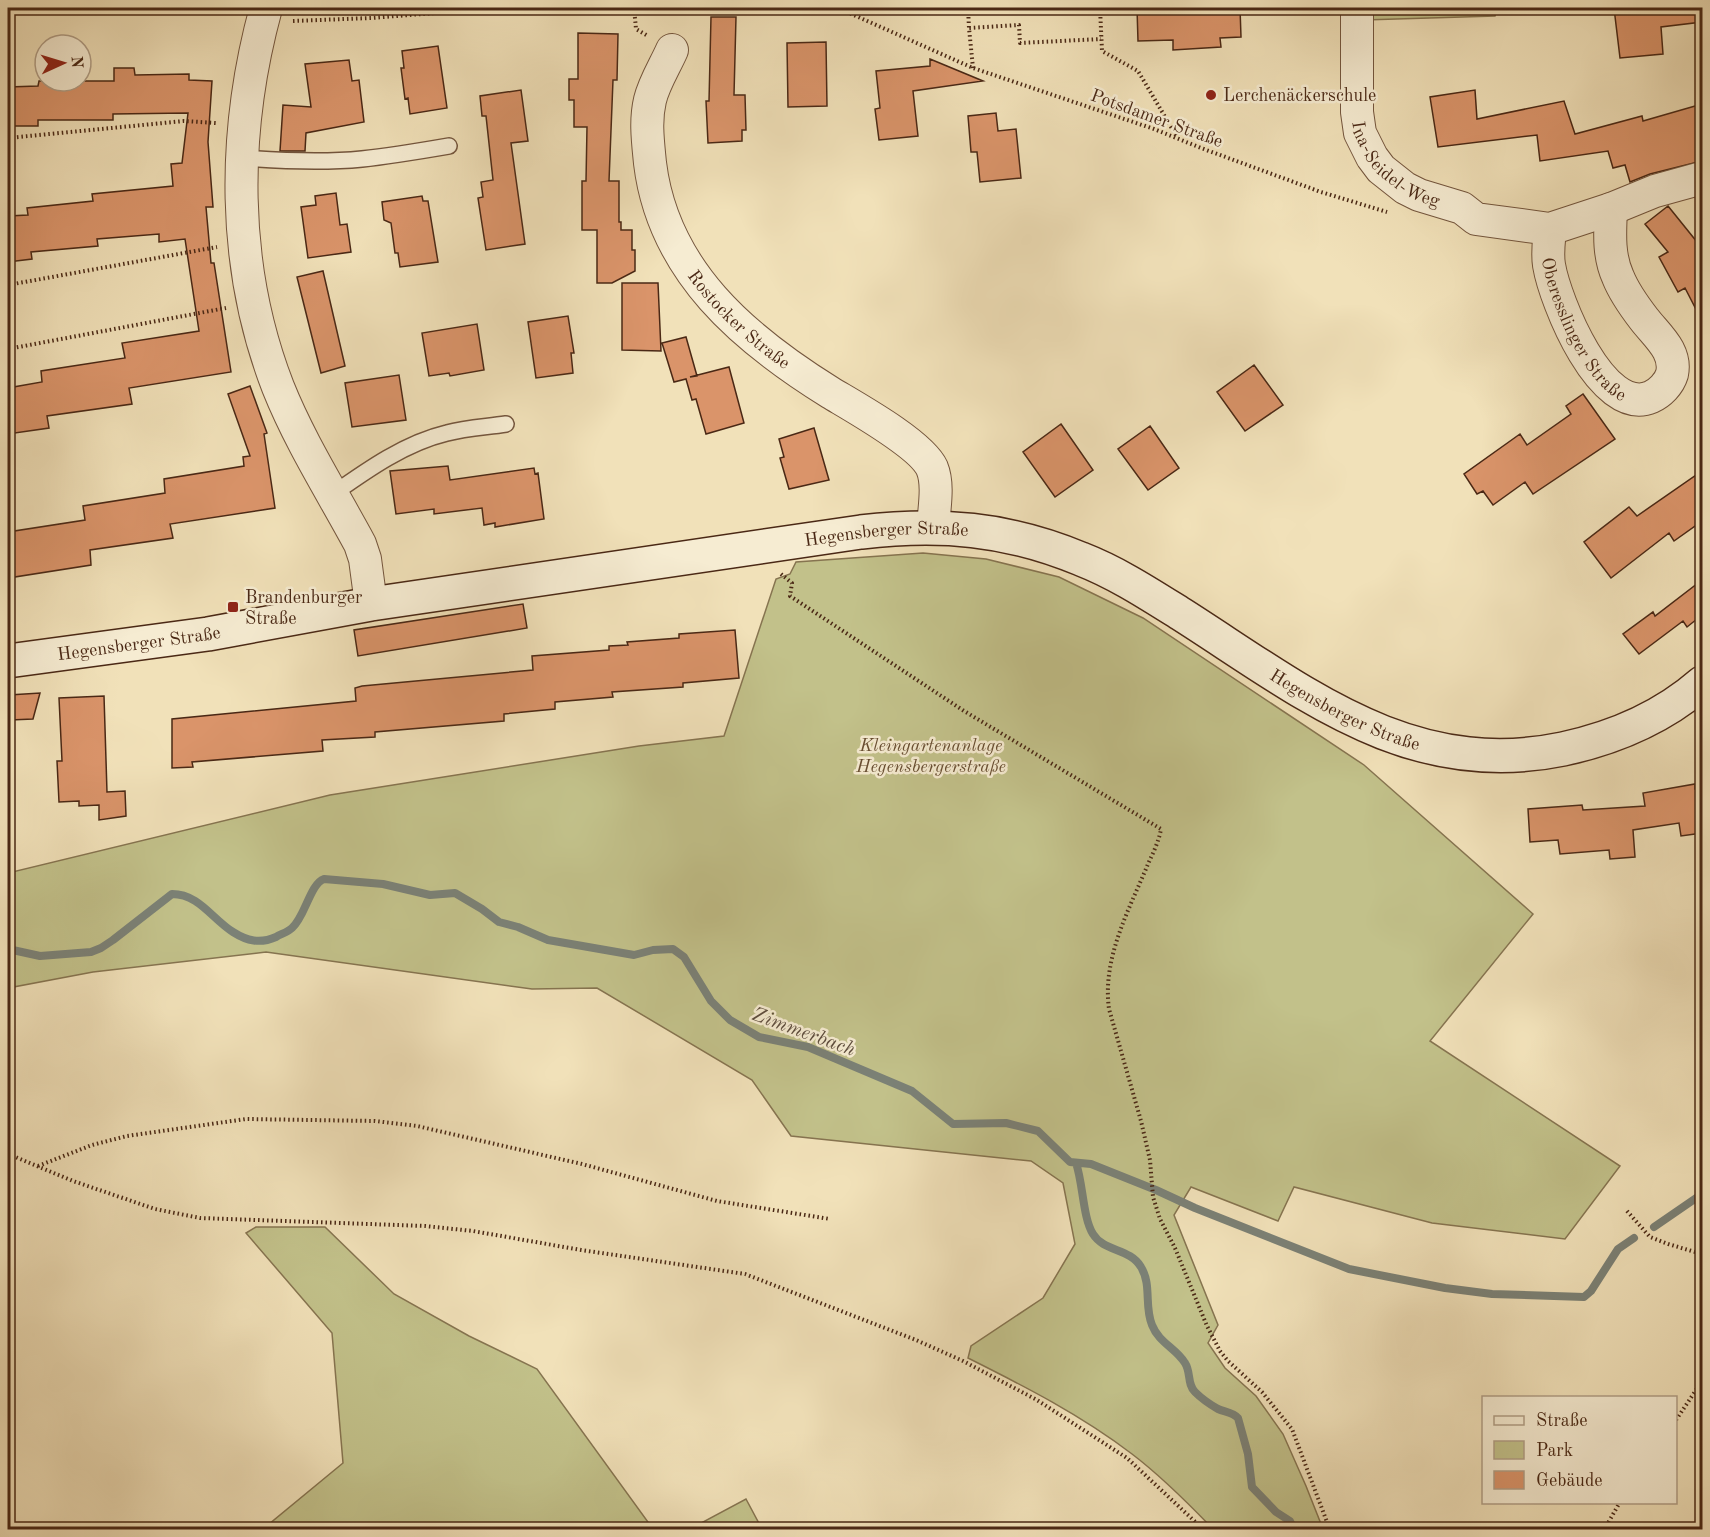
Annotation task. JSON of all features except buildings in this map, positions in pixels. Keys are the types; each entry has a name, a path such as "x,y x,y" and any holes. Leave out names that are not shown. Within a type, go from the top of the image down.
{"street":[{"path":"266,8 252,65 242,158 244,242 254,303 278,386 298,432 360,544 365,559 371,604"},
{"name":"Ina-Seidel-Weg","path":"1357,8 1357,112 1360,133 1372,157 1381,169 1405,188 1419,195 1462,208 1476,219"},
{"name":"Rostocker Straße","path":"672,50 650,99 646,129 652,179 664,221 679,251 721,310 744,331 810,380 904,440 932,466 936,479 933,527"},
{"name":"Oberesslinger Straße","path":"1476,219 1550,229 1702,178"},
{"name":"Oberesslinger Straße","path":"1550,229 1548,252 1551,272 1562,304 1582,348 1602,379 1615,392 1630,399 1648,398 1667,385 1672,374 1672,365 1665,344 1638,311 1618,279 1610,248 1611,209"},
{"name":"Hegensberger Straße","path":"8,661 217,632 371,604 861,532 933,527 1010,535 1082,559 1111,572 1157,598 1298,690 1352,720 1383,734 1439,750 1477,756 1498,756 1524,755 1582,745 1626,730 1649,719 1702,683"}],"lane":[{"path":"242,158 289,162 332,161 364,159 449,146"},
{"path":"333,494 383,461 417,443 447,433 506,424"}],"path":[{"path":"302,20 371,18 499,8"},
{"path":"634,8 635,20"},
{"name":"Potsdamer Straße","path":"838,8 973,68 1178,138 1332,195 1393,213"},
{"path":"968,8 973,68"},
{"path":"1100,8 1102,51 1138,71 1178,138"},
{"path":"969,28 1019,25 1020,43 1101,39"},
{"path":"8,138 184,120 244,125"},
{"path":"8,285 244,242"},
{"path":"8,349 254,303"},
{"path":"748,549 792,583 790,596 815,614 964,711 1161,830 1119,933 1113,954 1108,990 1109,1009 1141,1121 1156,1210 1175,1248 1207,1326 1220,1350 1228,1361 1262,1392 1292,1429 1330,1530"},
{"path":"38,1166 92,1145 127,1136 246,1119 375,1121 417,1126 560,1159 717,1201 830,1219"},
{"path":"8,1154 73,1181 155,1209 200,1218 425,1226 473,1231 581,1250 745,1274 916,1340 963,1361 1037,1400 1127,1458 1204,1530"},
{"path":"1627,1211 1650,1237 1702,1254"},
{"path":"1677,1418 1702,1381"},
{"path":"1604,1530 1619,1504"}],"green space":[{"path":"1364,8 1497,8 1495,16 1364,20"},
{"name":"Kleingartenanlage Hegensbergerstraße","path":"923,553 986,559 1059,577 1143,618 1364,765 1533,914 1430,1041 1620,1166 1565,1239 1432,1223 1294,1187 1278,1221 1191,1187 1174,1215 1218,1325 1208,1343 1225,1368 1256,1396 1283,1434 1323,1529 1213,1529 1143,1462 1093,1426 968,1358 971,1346 1043,1298 1075,1244 1063,1183 1031,1161 791,1136 752,1080 597,988 532,989 266,952 93,972 8,988 8,873 330,795 639,746 724,736 776,579 790,574 796,562"},
{"path":"256,1227 325,1227 394,1294 469,1336 537,1369 653,1529 263,1529 343,1463 332,1333 246,1233"},
{"path":"746,1499 762,1529 690,1529"}],"waterway":[{"name":"Zimmerbach","path":"8,949 40,956 91,952 113,940 172,894 190,898 233,932 243,938 259,941 276,937 292,928 301,916 315,887 324,879 383,884 430,895 455,893 499,922 518,927 548,940 634,955 653,950 673,949 684,957 711,1001 730,1020 759,1037 808,1047 912,1091 953,1124 1006,1123 1038,1131 1070,1162 1091,1164 1349,1269 1445,1288 1492,1294 1584,1297 1591,1291 1618,1249 1634,1238"},
{"name":"Zimmerbach","path":"1076,1163 1087,1219 1093,1234 1104,1244 1130,1256 1141,1267 1146,1281 1148,1310 1155,1331 1185,1363 1195,1392 1215,1407 1238,1418 1248,1454 1252,1487 1276,1512 1290,1521 1294,1530"},
{"path":"1654,1227 1702,1194"}],"place":[{"name":"Lerchenäckerschule","path":"1211,95"},
{"name":"Brandenburger Straße","path":"233,607"}]}
